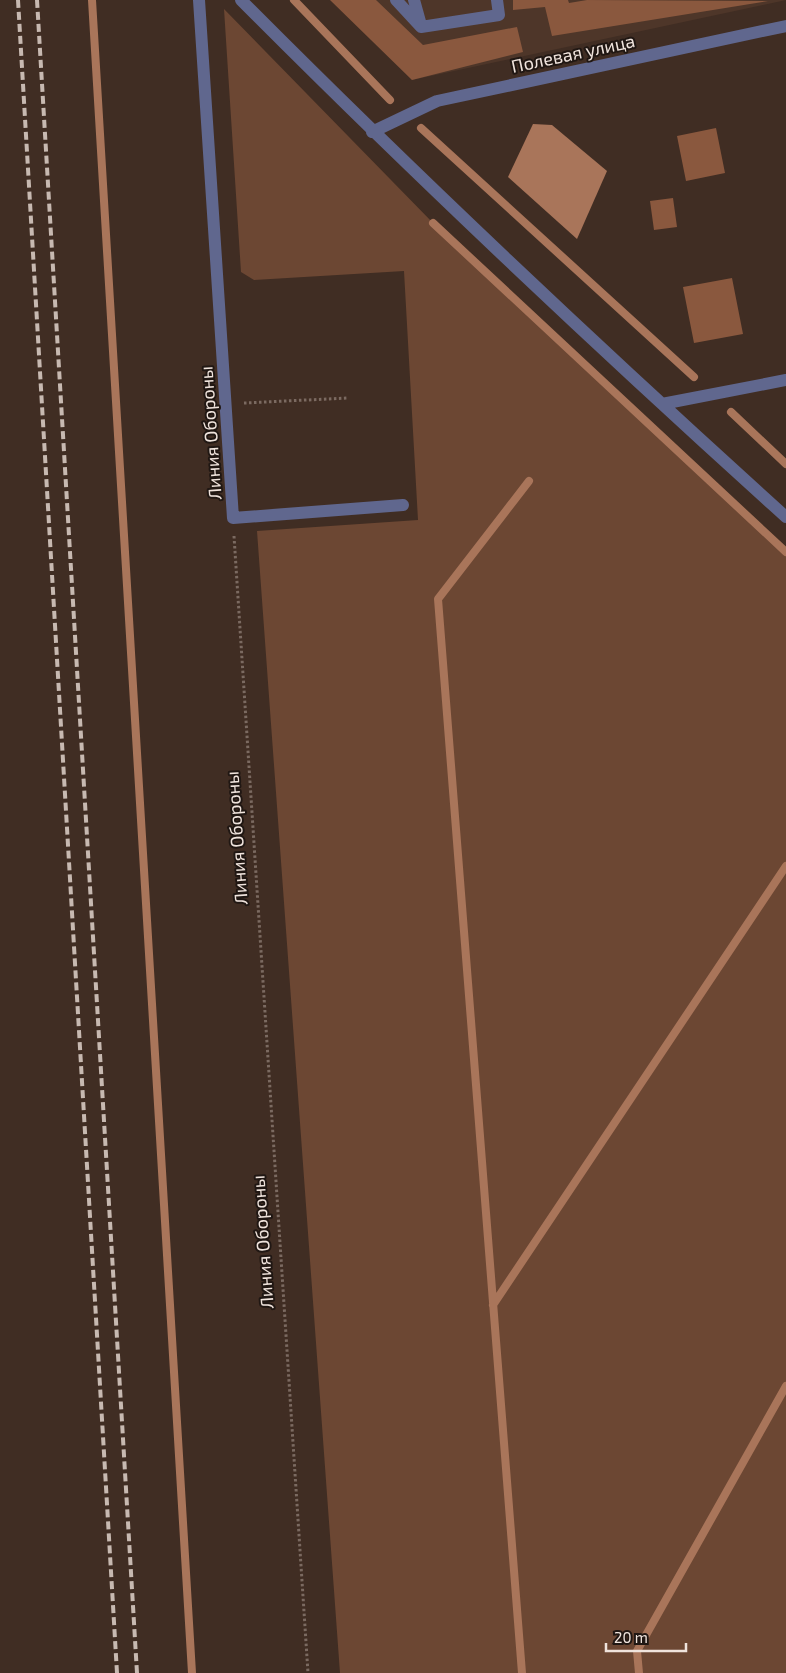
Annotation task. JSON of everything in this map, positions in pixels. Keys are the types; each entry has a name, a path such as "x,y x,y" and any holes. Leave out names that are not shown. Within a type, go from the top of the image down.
{"street":[{"name":"Линия Обороны","path":"199,0 233,518"},
{"path":"242,0 372,132 662,404 786,517"},
{"path":"396,0 421,27"},
{"path":"414,0 421,27"},
{"path":"421,27 499,15 497,0"},
{"name":"Полевая улица","path":"372,132 438,101 786,26"},
{"path":"662,404 786,380"},
{"path":"233,518 403,505"}],"path":[{"path":"225,404 348,398"},
{"name":"Линия Обороны","path":"233,518 308,1673"}],"shaded area":[{"path":"338,0 786,0 412,80"},
{"path":"224,9 433,223 786,553 786,1673 340,1673 257,531 418,520 404,271 254,280 241,272"},
{"path":"533,124 552,125 607,171 577,239 508,177"}],"building":[{"path":"330,0 376,0 423,45 517,27 523,52 412,80"},
{"path":"513,0 568,0 569,3 587,0 768,1 552,36 545,7 513,10"},
{"path":"716,128 725,173 686,181 677,136"},
{"path":"673,198 677,227 654,230 650,201"},
{"path":"732,278 743,334 694,343 683,287"}],"waterway":[{"path":"92,0 192,1673"},
{"path":"294,0 390,100"},
{"path":"421,128 694,377"},
{"path":"433,223 786,552"},
{"path":"731,412 786,464"},
{"path":"522,1673 438,599 529,481"},
{"path":"493,1305 786,866"},
{"path":"639,1673 637,1651 786,1386"}],"railway":[{"path":"18,0 117,1673"},
{"path":"37,0 137,1673"}]}
